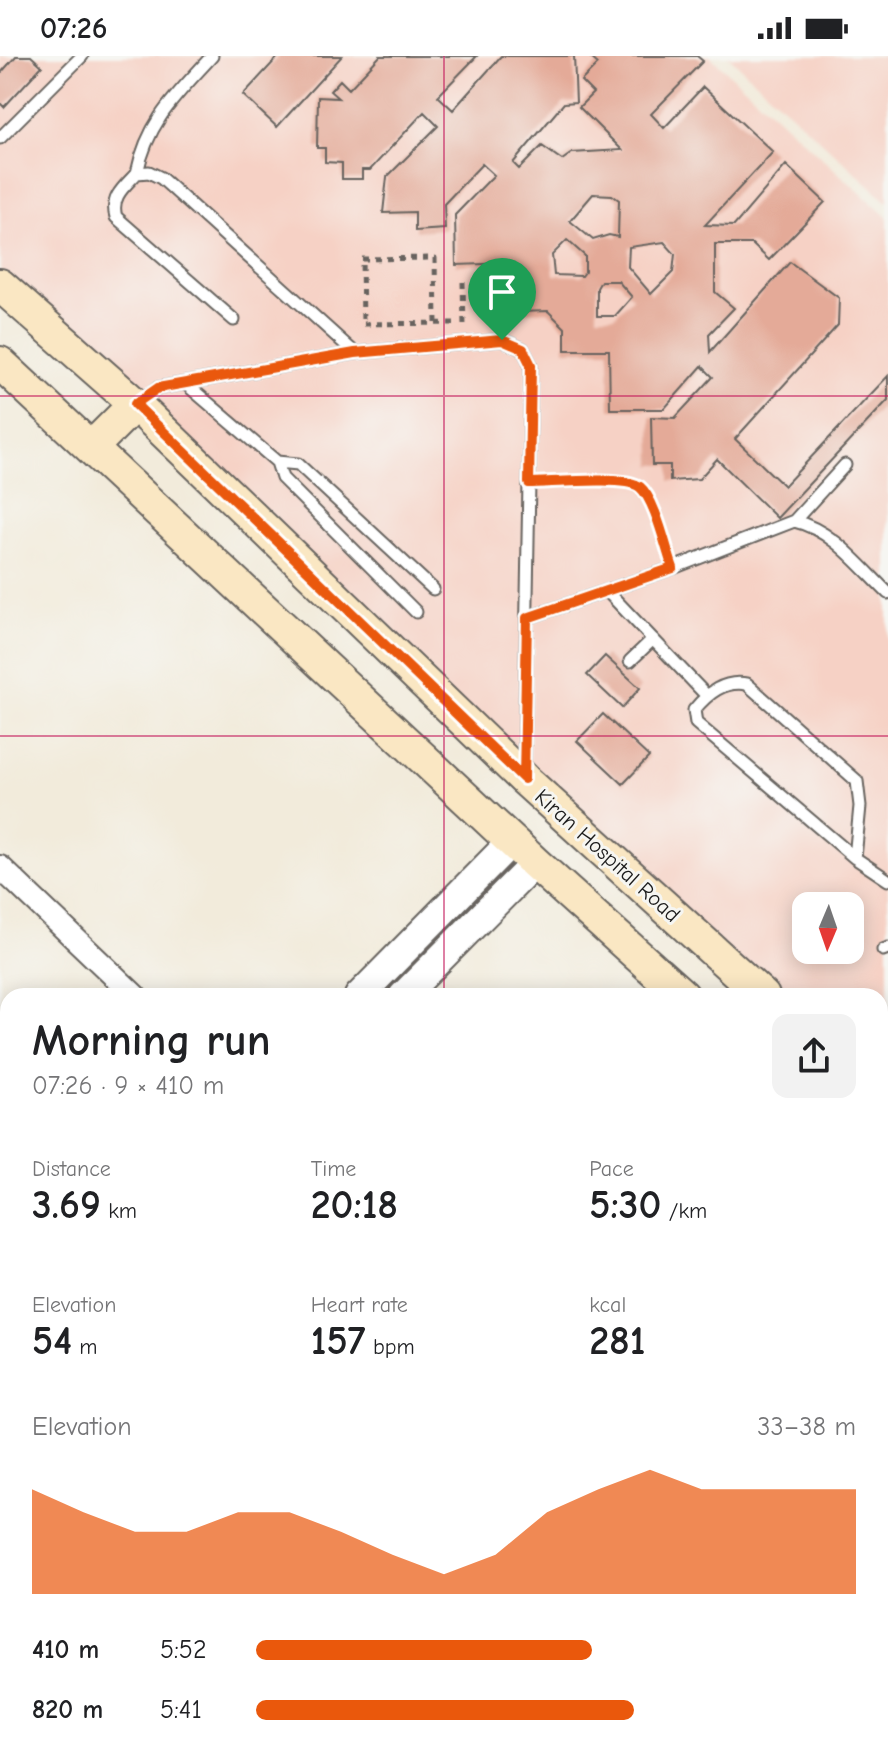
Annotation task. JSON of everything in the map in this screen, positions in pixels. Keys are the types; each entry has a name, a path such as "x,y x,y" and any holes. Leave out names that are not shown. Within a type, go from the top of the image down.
{"main road":[{"name":"Kiran Hospital Road","path":"0,285 135,404 746,988"},
{"path":"0,363 535,863 674,988"},
{"path":"91,448 135,404"}],"street":[{"path":"367,988 512,841"},
{"path":"411,988 535,863"},
{"path":"0,867 127,988"},
{"path":"451,904 473,927"},
{"path":"380,975 394,988"}],"lane":[{"path":"0,138 82,56"},
{"path":"212,56 158,117 143,143 137,173 116,196 113,207 116,217 234,320"},
{"path":"137,173 149,172 161,178 355,353"},
{"path":"135,404 158,388 355,353 502,340 515,344 527,355 531,365 524,779"},
{"path":"186,384 277,462 282,478 416,612"},
{"path":"277,462 298,464 433,589"},
{"path":"527,618 673,568 794,521 845,465"},
{"path":"794,521 814,526 828,536 888,593"},
{"path":"607,591 706,695"},
{"path":"630,661 653,639"},
{"path":"855,858 860,806 857,781 747,684 734,683 706,695 694,710 696,723 855,858 888,880"}],"path":[{"path":"436,323 435,258 362,259 363,324 464,323"},
{"path":"463,282 464,343"},
{"path":"529,483 624,482 639,486 648,496 673,568"}],"shaded area":[{"path":"0,56 710,56 888,218 888,988 751,988 0,287"},
{"path":"728,56 888,56 888,202"}],"building":[{"path":"16,56 31,56 42,66 4,107 0,103 0,74"},
{"path":"279,56 342,56 277,127 243,95"},
{"path":"380,56 477,56 438,96 453,110 501,56 574,56 576,102 564,103 513,163 519,169 542,146 562,160 572,153 622,150 579,107 593,93 581,81 598,64 589,56 697,56 703,61 651,114 664,128 703,87 773,152 705,225 734,226 786,165 825,202 769,260 752,244 715,244 715,292 734,308 709,334 710,352 790,262 839,298 838,325 735,439 784,486 888,376 888,400 777,518 717,459 699,479 670,481 670,465 652,465 651,417 675,418 713,377 702,366 664,409 610,409 609,350 565,350 565,328 548,311 520,312 514,263 456,265 455,215 494,175 482,164 444,204 445,229 415,231 415,212 383,213 387,177 438,126 424,112 370,170 362,170 362,179 342,179 342,163 325,162 325,148 317,148 318,97 338,98 330,91 340,80 349,89","holes":["593,194 612,195 619,200 618,237 609,235 593,240 570,221","567,240 585,256 585,272 582,276 554,275 552,255","664,242 675,254 673,272 651,294 628,267 629,247","601,281 618,281 632,297 615,316 597,316 597,288"]},
{"path":"605,656 640,688 622,708 587,675"},
{"path":"603,714 649,757 623,784 577,741"}],"route":[{"path":"502,340 523,349 531,365 529,483 624,482 639,486 648,496 673,568 527,618 524,779 135,404 158,388 355,353 502,340"}]}
